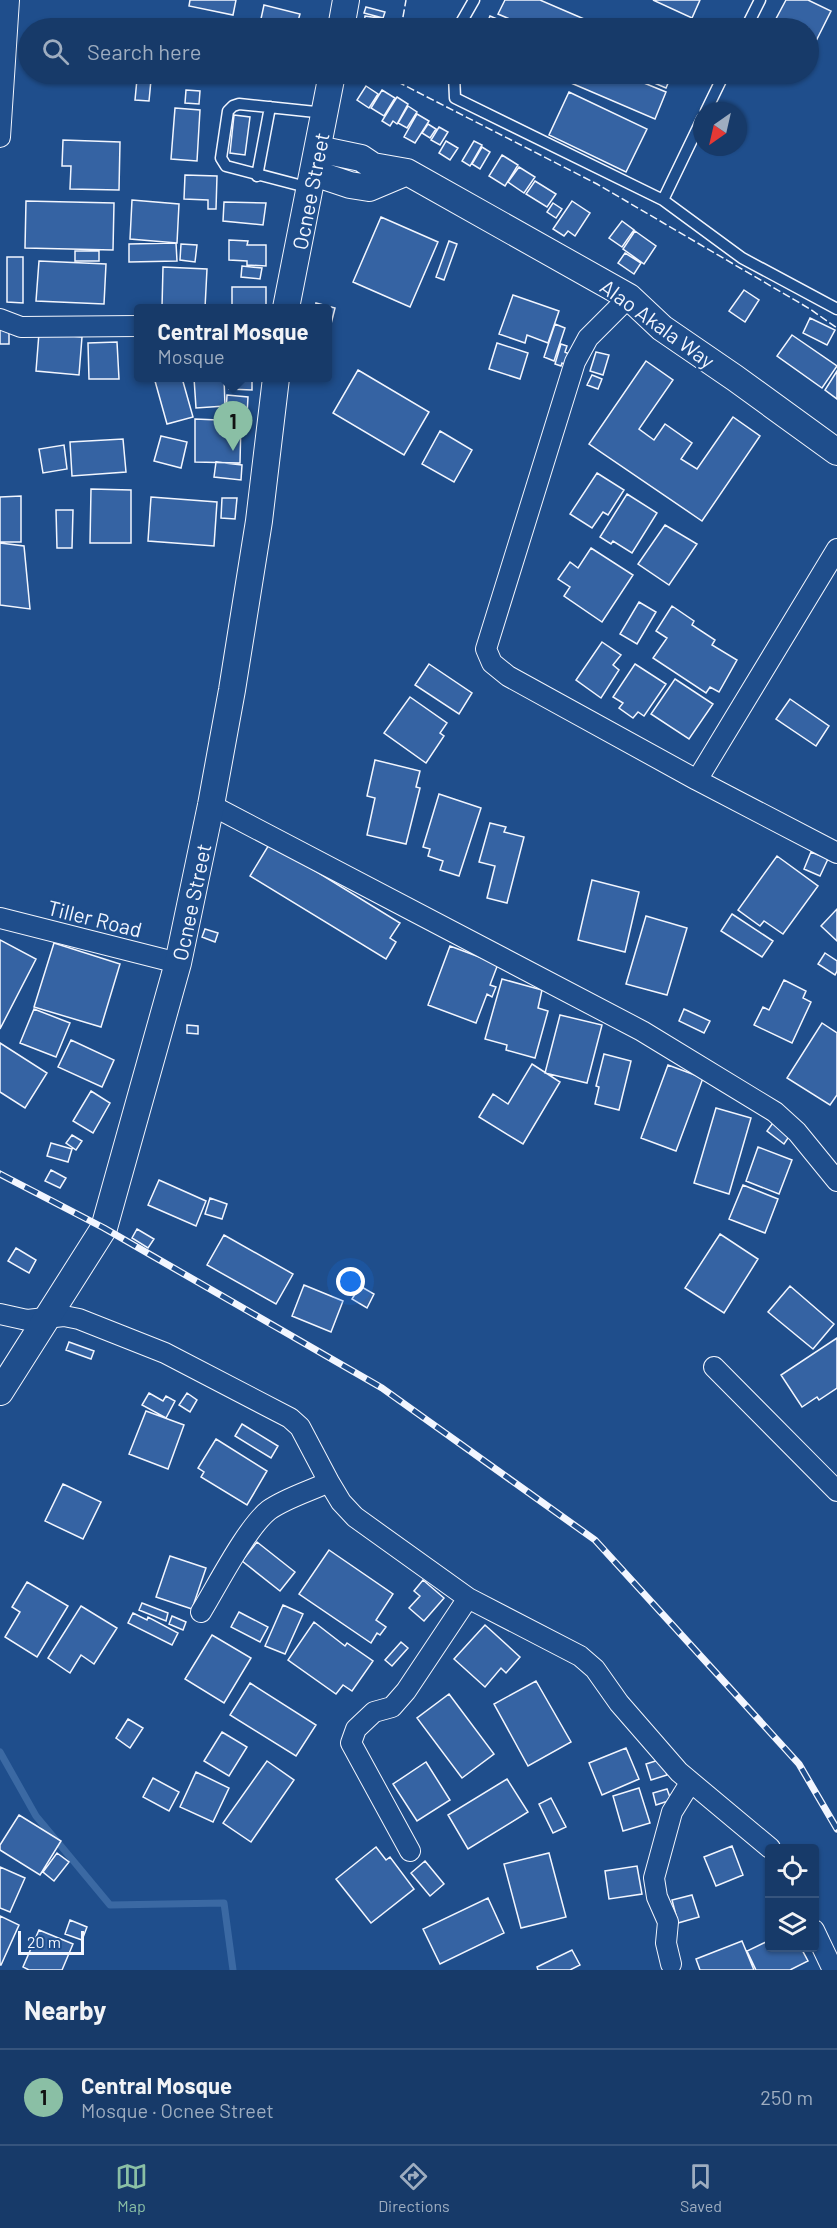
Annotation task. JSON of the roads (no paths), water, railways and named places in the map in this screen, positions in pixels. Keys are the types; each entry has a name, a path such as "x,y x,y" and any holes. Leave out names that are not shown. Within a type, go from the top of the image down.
{"street":[{"path":"0,3 9,0 0,137"},
{"path":"343,18 346,0"},
{"name":"Ocnee Street","path":"287,304 330,84"},
{"path":"326,108 361,159"},
{"name":"Alao Akala Way","path":"314,170 361,159 373,166 407,172 629,297 662,328 837,452"},
{"path":"314,170 350,185 369,188 407,172"},
{"path":"306,213 332,193 350,185"},
{"path":"629,297 588,338 575,362 486,649 492,663 508,676 697,780 837,853"},
{"path":"0,318 21,327 134,326"},
{"name":"Ocnee Street","path":"0,1392 104,1228 178,963 211,805 259,520 276,382"},
{"path":"697,780 837,549"},
{"path":"211,805 642,1031 775,1112 797,1132 837,1181"},
{"name":"Tiller Road","path":"0,918 178,963"},
{"path":"0,1314 27,1320 64,1316 79,1319 165,1353 290,1418 303,1433 341,1502 355,1517 468,1598 580,1656 595,1669 619,1703 690,1783 765,1844"},
{"path":"714,1366 837,1491"},
{"path":"201,1612 264,1515 272,1508 328,1482"},
{"path":"410,1851 351,1743 356,1729 374,1712 392,1707 406,1691 468,1598"},
{"path":"671,1964 666,1942 668,1922 657,1897 654,1878 672,1812 690,1783"},
{"path":"819,1941 833,1970"}],"lane":[{"path":"464,18 474,0"},
{"path":"751,18 760,0"},
{"path":"454,84 455,98 663,200 742,258 837,309"},
{"path":"710,102 719,84"},
{"path":"314,170 257,176 234,170 223,163 221,158 228,111 239,104 326,108"},
{"path":"257,176 270,107"},
{"path":"663,200 693,138"}],"waterway":[{"path":"0,1752 36,1816 110,1905 224,1903 233,1970"}],"railway":[{"path":"0,1174 104,1228 382,1388 595,1540 799,1764 837,1829"}],"place":[{"name":"Central Mosque","path":"233,451"}]}
